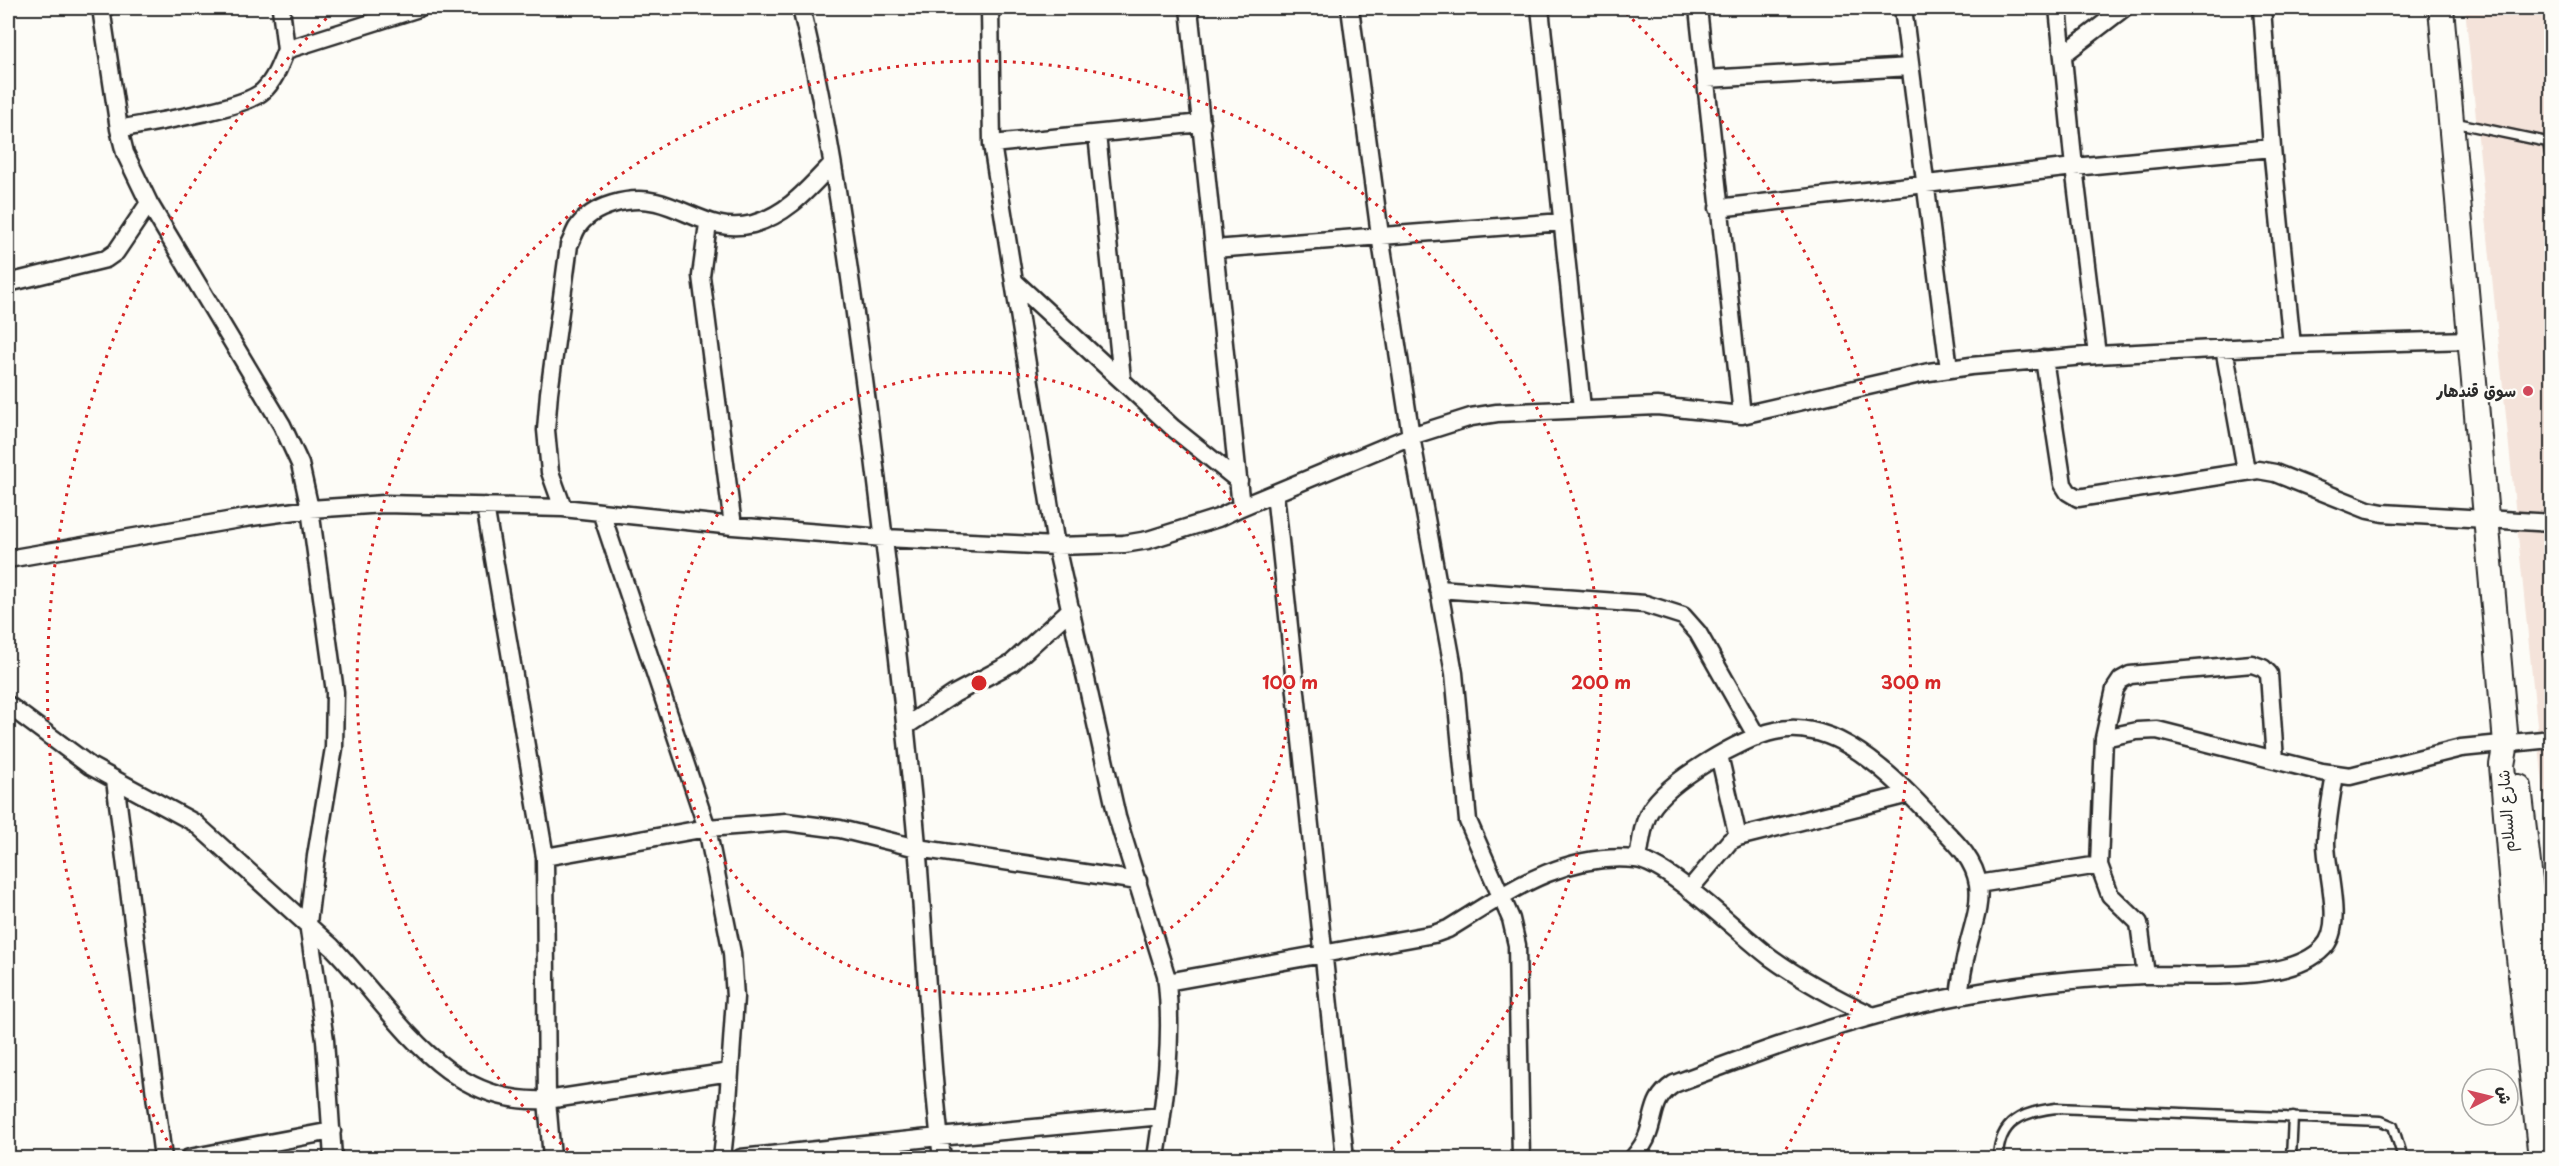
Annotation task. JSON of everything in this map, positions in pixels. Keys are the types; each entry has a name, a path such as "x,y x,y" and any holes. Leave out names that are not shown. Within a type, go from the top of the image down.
{"main road":[{"path":"2441,8 2506,746"},
{"name":"شارع السلام","path":"2506,746 2515,761 2520,793 2552,1067"},
{"name":"شارع السلام","path":"2506,746 2502,765 2508,836 2541,1158"}],"street":[{"path":"101,8 119,129 125,153 149,203 286,434 300,464 310,509 335,692 334,748 316,856 308,923 325,1040 333,1158"},
{"path":"119,129 232,106 262,92 275,76 286,50 281,8"},
{"path":"286,50 414,8"},
{"path":"801,8 814,62 832,164 884,538 906,726 942,1158"},
{"path":"990,8 992,144 1056,546 1112,794 1160,950 1167,982 1170,1056 1156,1158"},
{"path":"1189,8 1241,507"},
{"path":"1350,8 1380,235 1411,436 1454,674 1464,798 1468,821 1511,919 1518,956 1521,1158"},
{"path":"1540,8 1582,408"},
{"path":"1698,8 1742,415"},
{"path":"1903,8 1949,369"},
{"path":"2058,8 2074,167 2097,354"},
{"path":"2064,54 2124,8"},
{"path":"2262,8 2272,148 2292,345"},
{"path":"1706,79 1910,67"},
{"path":"992,144 1202,123"},
{"path":"1097,134 1122,379"},
{"path":"1718,208 2074,167 2272,148"},
{"path":"562,508 550,472 546,430 569,245 577,228 590,215 615,203 632,201 656,202 708,224 727,227 751,225 776,216 796,202 832,164"},
{"path":"8,283 106,259 116,252 149,203"},
{"path":"1214,249 1562,222"},
{"path":"708,224 701,276 734,526"},
{"path":"1014,281 1180,435 1239,481"},
{"path":"8,560 134,536 310,509 384,504 562,508 734,526 884,538 1056,546 1124,544 1148,540 1218,518 1411,436 1471,417 1582,408 1657,406 1742,415 1949,369 2044,359 2224,348 2470,340"},
{"path":"2224,348 2246,470"},
{"path":"2044,359 2063,484 2068,492 2078,498 2246,470 2275,473 2368,510 2383,513 2552,523"},
{"path":"1275,493 1345,1158"},
{"path":"485,506 545,857 547,1100 552,1158"},
{"path":"601,512 707,828 732,953 735,997 722,1158"},
{"path":"1438,589 1645,604 1683,616 1698,633 1757,737"},
{"path":"906,726 954,694 1012,663 1071,609"},
{"path":"2146,975 2139,922 2110,896 2099,865 2104,738 2115,689 2121,680 2130,675 2252,664 2263,668 2269,674 2275,760"},
{"path":"8,705 82,760 195,823 308,923 349,965 389,1015 426,1053 452,1074 478,1088 528,1101 547,1100 730,1072"},
{"path":"1638,859 1649,812 1660,797 1678,781 1719,755 1774,731 1793,729 1813,731 1840,741 1897,782 1968,856 1978,885 1978,905 1959,996"},
{"path":"2104,738 2137,731 2157,730 2335,775 2350,776 2461,748 2506,746 2552,739"},
{"path":"1719,755 1738,837"},
{"path":"1633,1158 1648,1136 1656,1101 1674,1084 1758,1052 1873,1016 1959,996 2080,979 2255,973 2290,968 2310,960 2325,947 2332,935 2333,915 2326,846 2335,775"},
{"path":"115,780 163,1158"},
{"path":"1689,890 1730,841 1738,837 1909,794"},
{"path":"545,857 707,828 786,822 840,829 917,848 1138,881"},
{"path":"1167,982 1434,934 1448,929 1535,876 1555,868 1611,859 1638,859 1667,873 1789,970 1815,987 1873,1016"},
{"path":"1978,885 2099,865"},
{"path":"741,1158 1162,1116"},
{"path":"189,1158 332,1131"}],"lane":[{"path":"2451,122 2550,142 2552,164"},
{"path":"1998,1158 1998,1148 2005,1131 2014,1120 2027,1113 2045,1109 2381,1121 2393,1126 2403,1158"},
{"path":"2291,1158 2293,1118"}],"shaded area":[{"name":"سوق قندهار","path":"2465,8 2551,8 2551,836 2542,775"}],"place":[{"name":"سوق قندهار","path":"2528,391"}]}
